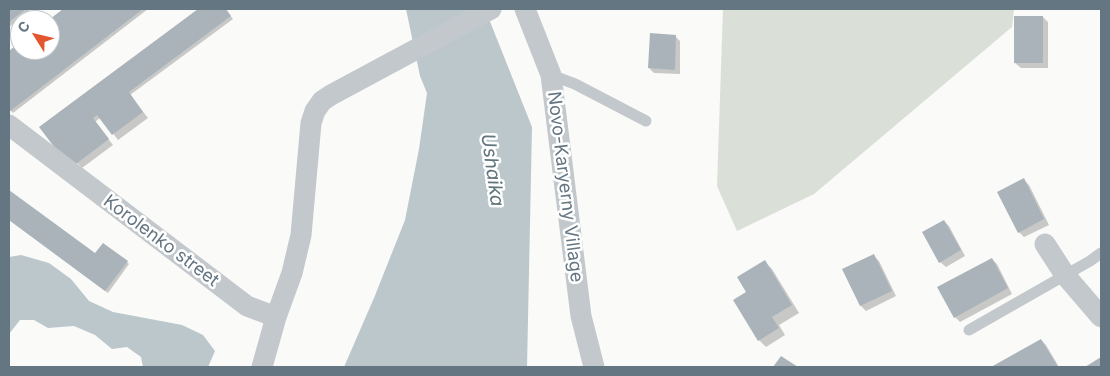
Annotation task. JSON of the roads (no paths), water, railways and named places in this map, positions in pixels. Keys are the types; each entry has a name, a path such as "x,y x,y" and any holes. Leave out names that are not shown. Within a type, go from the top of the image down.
{"street":[{"path":"262,367 276,318 292,273 301,235 311,123 318,106 331,95 491,9"},
{"name":"Novo-Karyerny Village","path":"525,9 551,75 581,316 594,367"},
{"name":"Korolenko street","path":"9,125 247,306 276,318"},
{"path":"1045,244 1065,275 1101,317"}],"lane":[{"path":"551,75 575,84 646,121"},
{"path":"968,330 1101,253"}],"water":[{"name":"Ushaika","path":"406,9 485,9 532,127 527,367 344,367 405,220 419,149 427,93 420,76"},
{"path":"21,255 49,263 71,279 89,301 113,312 182,325 203,335 215,351 208,367 143,367 141,357 127,347 112,349 95,335 74,326 48,328 34,320 20,320 9,334 9,257"}]}
